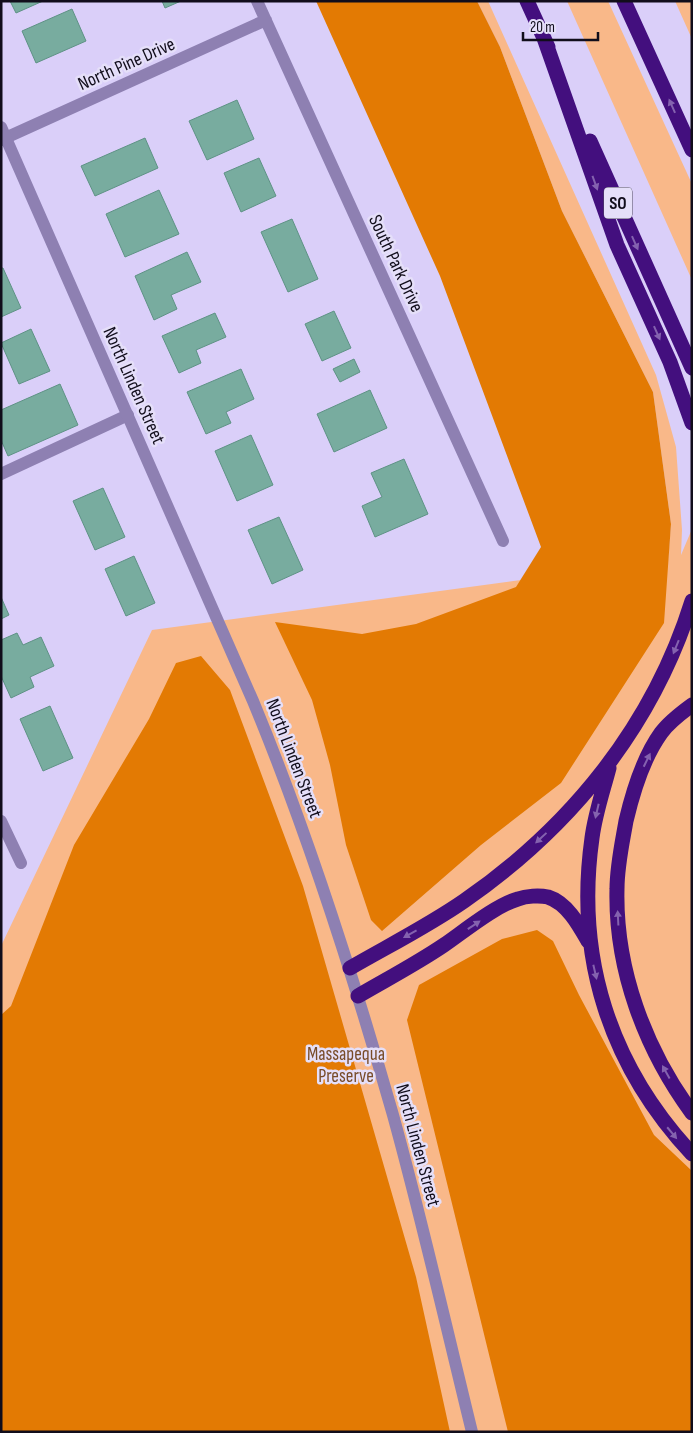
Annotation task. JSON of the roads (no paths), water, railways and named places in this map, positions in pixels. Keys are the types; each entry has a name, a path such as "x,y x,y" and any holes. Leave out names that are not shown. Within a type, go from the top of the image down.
{"highway":[{"name":"SO","path":"527,1 692,368"},
{"path":"624,1 692,150"},
{"path":"544,38 617,245 670,362 692,423"},
{"path":"350,968 463,902 496,877 557,824 610,764 653,695 670,661 692,601"},
{"path":"692,705 675,718 661,733 639,776 624,830 617,888 618,921 622,952 631,990 650,1042 666,1073 692,1113"},
{"path":"610,764 592,838 588,902 590,945 604,1006 614,1035 629,1068 648,1101 671,1132 692,1154"},
{"path":"358,996 442,947 506,904 518,899 532,896 548,897 559,903 577,923 590,945"}],"street":[{"name":"South Park Drive","path":"257,1 503,541"},
{"name":"North Pine Drive","path":"3,135 266,20"},
{"name":"North Linden Street","path":"3,135 278,761 322,882 350,968 396,1126 472,1432"},
{"path":"1,474 128,416"},
{"path":"1,821 20,863"}],"park label":[{"name":"Massapequa Preserve","path":"346,1064"}]}
